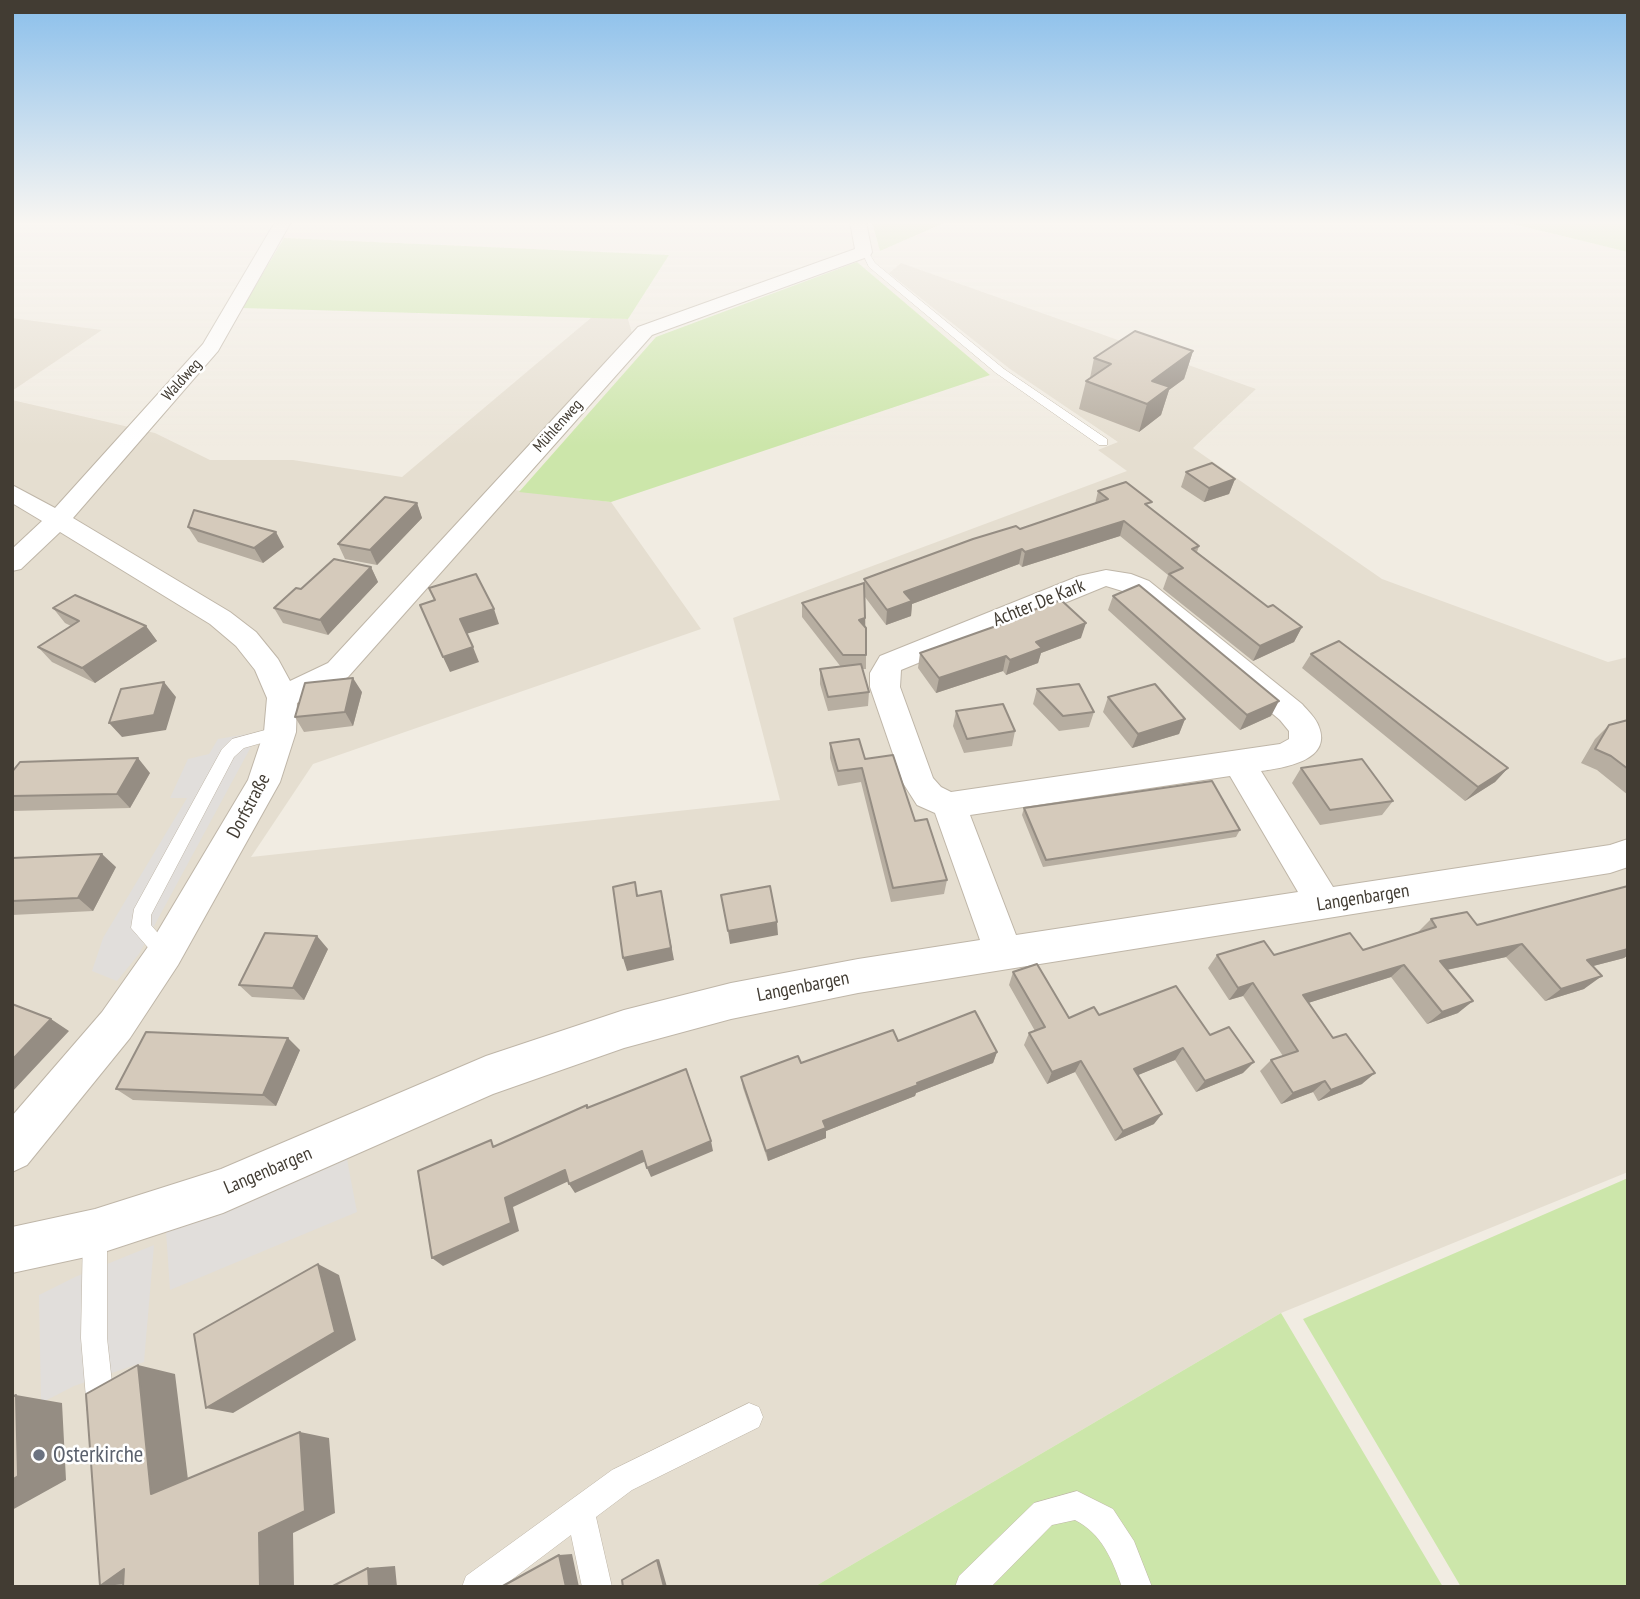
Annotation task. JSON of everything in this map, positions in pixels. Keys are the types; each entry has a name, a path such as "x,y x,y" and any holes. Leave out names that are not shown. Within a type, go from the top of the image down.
{"street":[{"name":"Waldweg","path":"12,562 58,520 211,347 240,297"},
{"name":"Mühlenweg","path":"281,715 338,670 645,331 740,297"},
{"path":"12,492 220,618 246,639 268,666 281,715"},
{"name":"Achter De Kark","path":"1106,578 1122,580 1139,587 1292,712 1305,729 1304,745 1287,755 1238,763 948,805 929,796 919,783 885,687 885,673 890,663 1088,582 1106,578"},
{"name":"Dorfstraße","path":"12,1150 116,1025 164,953 264,782 281,715"},
{"path":"1238,763 1324,904"},
{"path":"948,805 1004,954"},
{"name":"Langenbargen","path":"12,1250 95,1232 223,1191 486,1076 624,1029 731,1001 858,976 1596,861 1628,853"}],"lane":[{"path":"910,297 1000,371 1103,442"},
{"path":"95,1232 94,1338 103,1435"},
{"path":"477,1587 622,1480 749,1418"},
{"path":"970,1587 1044,1513 1077,1505 1103,1519 1124,1550 1138,1587"},
{"path":"580,1512 597,1587"}],"shaded area":[{"path":"919,297 996,297 1256,389 1193,448 1382,579 1608,662 1628,657 1628,1172 1281,1313 814,1587 12,1587 12,400 155,433 210,460 293,460 402,477 592,317 628,319 632,333 490,487 611,502 701,629 313,764 251,857 780,800 733,618 1127,471 1098,450 1118,442 1010,369"},
{"path":"12,318 102,330 12,391"},
{"path":"259,732 139,954 117,981 92,971 103,938 187,798 170,798 188,759 209,754 218,739"},
{"path":"346,1154 357,1212 170,1290 166,1231"},
{"path":"154,1245 144,1362 74,1386 41,1403 39,1295 75,1277"}],"green space":[{"path":"249,297 642,297 628,319 242,308"},
{"path":"764,297 898,297 990,375 611,502 519,492 656,337"},
{"path":"1628,1178 1628,1587 1461,1587 1303,1319"},
{"path":"1281,1313 1443,1587 814,1587"}],"building":[{"path":"1135,331 1193,351 1152,381 1170,387 1147,404 1086,381 1111,364 1094,358"},
{"path":"1212,463 1235,479 1209,488 1186,472"},
{"path":"1126,482 1152,502 1145,504 1199,546 1192,549 1268,607 1273,605 1302,627 1260,646 1169,574 1183,568 1124,521 1025,552 1022,549 904,592 912,601 887,610 864,579 973,539 1016,526 1020,529 1108,499 1098,491"},
{"path":"385,497 417,503 370,550 338,544"},
{"path":"194,510 276,532 254,548 188,527"},
{"path":"334,559 371,567 320,620 274,608 296,588 301,589"},
{"path":"476,574 494,609 460,619 473,647 443,657 420,605 435,600 429,588"},
{"path":"864,583 865,618 859,620 866,628 866,655 843,655 802,603"},
{"path":"1139,585 1279,701 1247,715 1113,596"},
{"path":"75,595 146,626 82,668 38,647 79,621 53,608"},
{"path":"1061,600 1086,623 1036,642 1042,648 1010,660 1006,656 939,678 920,653 1030,614 1028,612"},
{"path":"1339,641 1508,768 1478,787 1311,654"},
{"path":"861,664 869,692 828,697 820,669"},
{"path":"353,678 345,712 295,717 305,683"},
{"path":"164,682 154,715 109,723 121,689"},
{"path":"1079,684 1094,712 1063,716 1037,689"},
{"path":"1155,684 1185,719 1138,734 1108,697"},
{"path":"1003,704 1015,731 967,739 956,711"},
{"path":"1628,720 1628,769 1611,756 1595,749 1609,725"},
{"path":"859,739 865,759 893,755 915,821 927,819 947,880 893,888 862,768 838,771 830,743"},
{"path":"138,758 117,794 12,796 12,772 20,762"},
{"path":"1362,759 1393,801 1330,810 1301,768"},
{"path":"1212,781 1240,830 1046,860 1024,808"},
{"path":"102,854 78,898 12,901 12,858"},
{"path":"635,882 637,896 661,891 671,948 623,958 613,887"},
{"path":"770,886 777,922 728,931 721,895"},
{"path":"1628,886 1628,949 1587,960 1602,976 1561,989 1522,944 1440,961 1473,1001 1442,1012 1404,965 1303,995 1333,1038 1346,1034 1375,1073 1331,1090 1325,1081 1293,1093 1271,1060 1298,1051 1253,983 1238,988 1217,955 1264,941 1274,955 1350,933 1363,950 1436,927 1431,919 1467,912 1477,925"},
{"path":"265,933 317,936 293,988 239,985"},
{"path":"1037,964 1069,1018 1094,1007 1099,1015 1176,986 1210,1035 1229,1027 1254,1062 1205,1081 1183,1048 1134,1069 1162,1114 1123,1131 1081,1061 1052,1072 1029,1033 1045,1027 1013,972"},
{"path":"12,1004 51,1019 12,1060"},
{"path":"975,1011 997,1052 823,1121 826,1128 766,1151 741,1077 798,1056 801,1063 893,1030 898,1041"},
{"path":"146,1032 288,1038 263,1095 116,1089"},
{"path":"686,1069 711,1141 647,1168 642,1151 569,1184 565,1170 505,1198 511,1223 432,1258 418,1171 491,1140 493,1147 587,1105 587,1108"},
{"path":"318,1264 335,1332 206,1408 194,1334"},
{"path":"138,1365 151,1494 300,1432 305,1511 259,1533 260,1587 123,1587 124,1569 100,1586 86,1394"},
{"path":"16,1395 18,1476 12,1480 12,1397"},
{"path":"559,1555 566,1587 501,1587"},
{"path":"657,1560 664,1587 623,1587 622,1580"},
{"path":"368,1568 369,1587 331,1587"}],"place":[{"name":"Osterkirche","path":"39,1455"}]}
